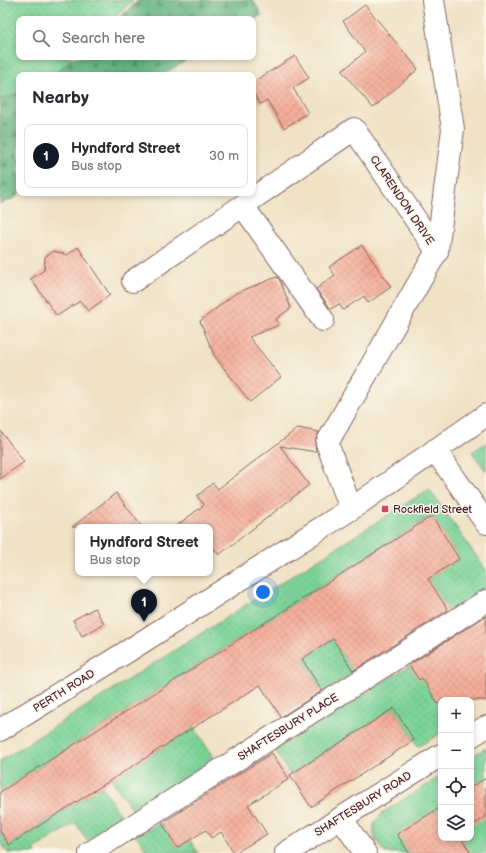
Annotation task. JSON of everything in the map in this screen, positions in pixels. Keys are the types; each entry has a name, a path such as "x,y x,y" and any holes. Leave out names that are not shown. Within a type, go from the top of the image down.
{"street":[{"path":"433,0 453,129 437,251"},
{"name":"CLARENDON DRIVE","path":"133,281 354,129 437,251 327,443 351,509"},
{"path":"243,206 323,320"},
{"name":"PERTH ROAD","path":"0,730 128,651 351,509 486,415"},
{"path":"435,450 486,523"},
{"name":"SHAFTESBURY PLACE","path":"90,853 486,601"},
{"path":"474,734 486,727"},
{"name":"SHAFTESBURY ROAD","path":"286,853 438,757"},
{"path":"341,818 365,853"}],"green space":[{"path":"0,0 133,0 116,16 16,16 16,60 70,60 57,72 16,72 16,93 0,100"},
{"path":"139,0 253,0 262,15 256,18 256,16 121,16"},
{"path":"72,60 187,60 167,72 58,72"},
{"path":"16,92 17,196 0,204 0,98"},
{"path":"486,443 486,471 472,452"},
{"path":"429,489 486,570 486,587 448,612 428,579 459,559 431,516 0,792 0,761"},
{"path":"333,639 354,672 323,693 302,659"},
{"path":"450,659 431,693 438,704 438,735 418,747 394,708 290,775 275,750 410,665"},
{"path":"194,727 215,760 133,811 112,780"},
{"path":"486,748 486,853 385,853 374,836 374,824 382,813 438,778 438,841 474,841 474,755"},
{"path":"102,786 122,818 87,841 76,823 34,849 36,853 8,853 0,841 0,831 9,845"},
{"path":"162,823 177,848 190,840 198,853 140,853 146,849 136,835"}],"building":[{"path":"365,5 418,69 373,108 342,71 365,52 343,21"},
{"path":"295,56 309,78 293,88 308,113 284,128 267,100 260,104 256,97 256,80"},
{"path":"362,245 391,287 368,303 364,296 343,310 339,304 331,309 316,289 335,275 329,267"},
{"path":"78,247 110,295 88,311 80,301 57,316 31,279 44,270 45,257 54,251 67,255"},
{"path":"277,277 291,308 276,319 279,325 249,337 281,377 250,402 214,355 200,321 236,293"},
{"path":"298,428 319,432 315,442 316,452 280,446 309,485 219,555 213,547 213,524 179,524 204,505 197,496 213,483 218,489"},
{"path":"0,430 24,462 0,479"},
{"path":"116,493 140,524 76,524"},
{"path":"432,516 459,559 428,579 448,610 353,671 333,639 302,659 322,691 281,717 260,685 9,845 0,831 0,792"},
{"path":"95,608 104,624 82,636 73,620"},
{"path":"486,616 486,700 474,700 474,697 438,697 438,704 422,678 419,680 409,665"},
{"path":"394,708 414,740 311,807 290,775"},
{"path":"272,753 289,779 248,805 267,834 235,853 221,832 211,838 206,830 177,848 162,823"},
{"path":"486,778 486,817 474,824 474,805 474,785"},
{"path":"438,809 438,841 463,841 471,853 409,853 397,834"}],"place":[{"name":"Rockfield Street","path":"385,509"},
{"name":"Hyndford Street","path":"144,622"}]}
